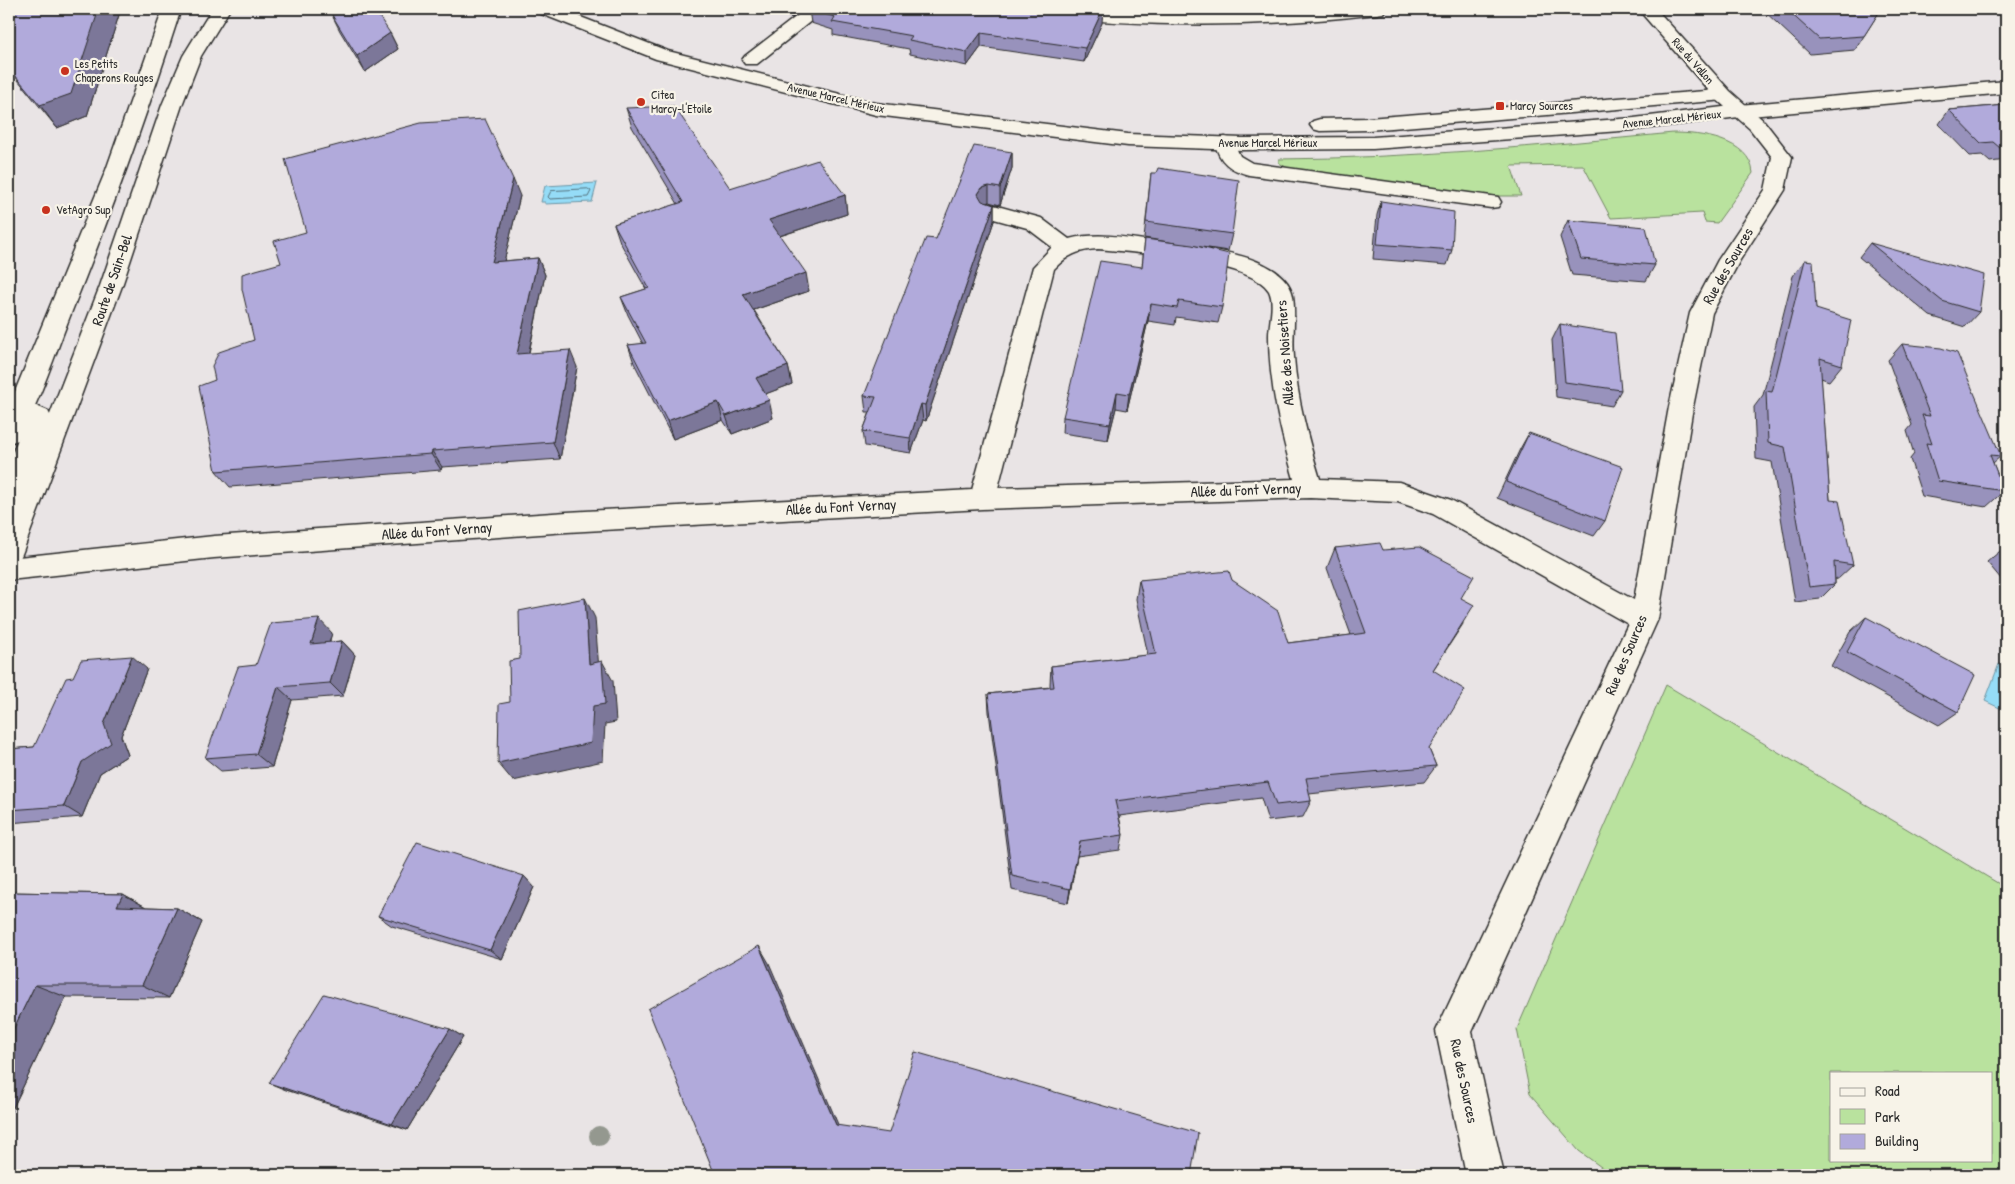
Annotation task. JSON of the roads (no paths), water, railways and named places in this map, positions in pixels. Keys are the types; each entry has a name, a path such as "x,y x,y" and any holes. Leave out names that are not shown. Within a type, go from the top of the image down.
{"main road":[{"path":"9,434 67,296 148,84 172,9"},
{"name":"Route de Sain-Bel","path":"9,554 104,304 172,105 192,56 221,9"},
{"name":"Avenue Marcel Mérieux","path":"545,9 662,55 876,109 1128,140 1225,143 1372,143 1634,124 1731,103 2006,69"},
{"path":"593,9 612,16"},
{"path":"751,60 817,9"},
{"path":"1028,9 1140,17 1234,19 1344,14 1377,9"},
{"name":"Rue du Vallon","path":"1647,9 1731,103"},
{"name":"Avenue Marcel Mérieux","path":"677,40 879,93 1125,122 1237,126 1368,124 2006,87"},
{"name":"Rue des Sources","path":"1485,1175 1454,1031 1644,620 1681,407 1702,313 1729,260 1775,190 1782,156 1757,124 1731,103"},
{"path":"1225,143 1227,155 1234,163 1249,169 1491,202"},
{"path":"990,211 1034,223 1065,248"},
{"name":"Allée des Noisetiers","path":"982,498 1044,267 1053,254 1065,248 1086,242 1111,243 1218,259 1252,267 1268,276 1280,292 1281,340 1290,419 1310,488"},
{"path":"9,494 39,417 20,408"},
{"name":"Allée du Font Vernay","path":"9,569 234,546 567,522 982,498 1310,488 1399,492 1442,507 1644,620"}],"water":[{"path":"597,183 592,202 545,204 545,202 541,202 545,186"},
{"path":"1999,664 2006,668 2006,711 1985,701"}],"place":[{"name":"Les Petits Chaperons Rouges","path":"65,71"},
{"name":"Citea Marcy-l'Etoile","path":"641,102"},
{"name":"Marcy Sources","path":"1500,106"},
{"name":"VetAgro Sup","path":"46,210"}]}
